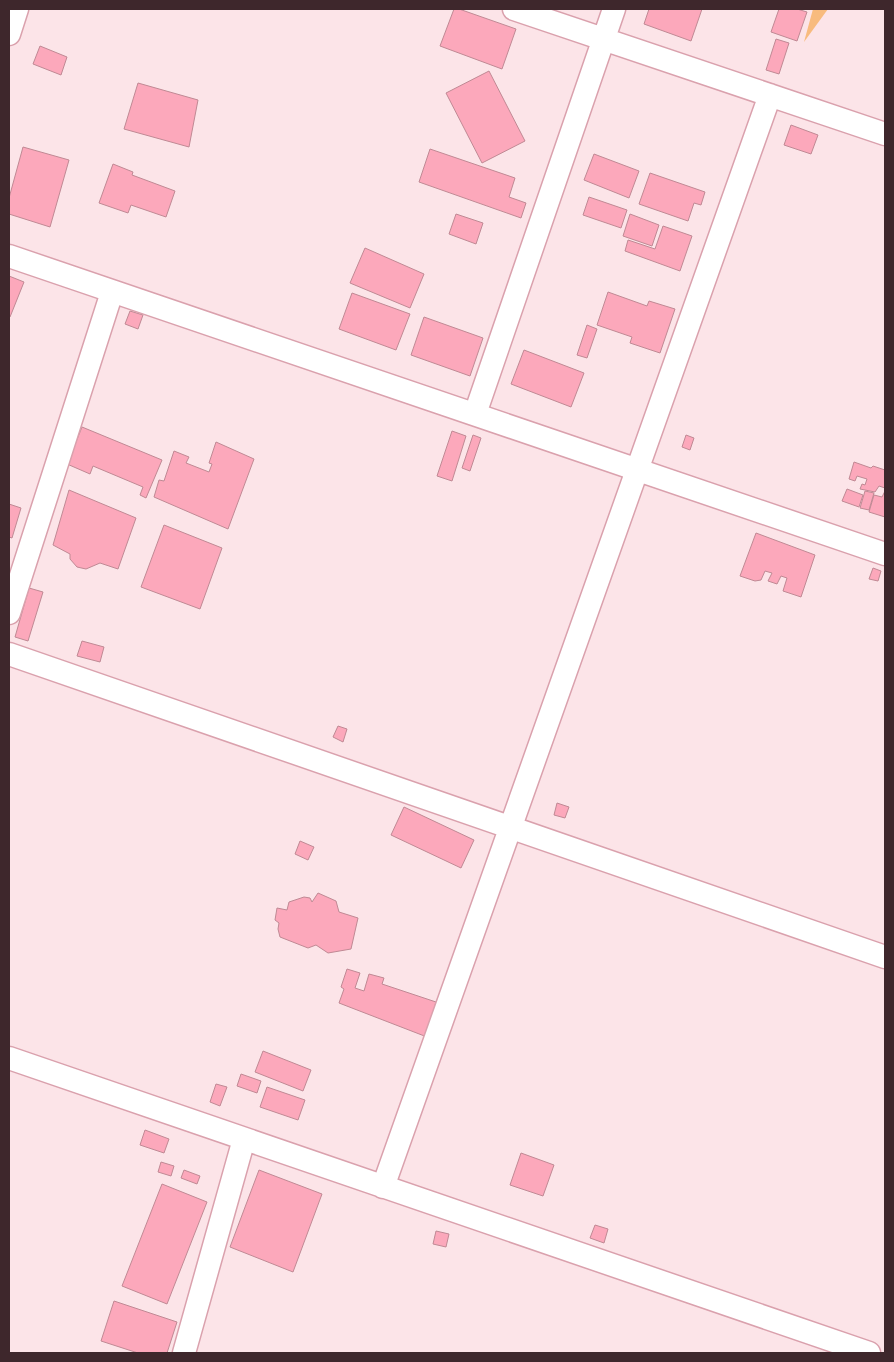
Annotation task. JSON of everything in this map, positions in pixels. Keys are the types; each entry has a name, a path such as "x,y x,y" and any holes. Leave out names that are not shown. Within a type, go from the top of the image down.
{"street":[{"path":"9,34 17,9"},
{"path":"514,9 885,134"},
{"path":"475,414 614,9"},
{"path":"383,1187 770,95"},
{"path":"9,256 885,554"},
{"path":"9,613 112,292"},
{"path":"9,654 885,957"},
{"path":"9,1058 869,1353"},
{"path":"184,1353 244,1139"}],"shaded area":[{"path":"813,9 828,9 804,42"}],"building":[{"path":"454,9 459,9 516,29 502,69 440,46"},
{"path":"649,9 702,9 691,41 644,24"},
{"path":"779,9 797,9 807,12 797,41 771,32"},
{"path":"776,39 789,43 779,74 766,70"},
{"path":"40,46 67,57 61,75 33,64"},
{"path":"489,71 525,141 482,163 446,93"},
{"path":"138,83 198,100 189,147 124,129"},
{"path":"791,125 818,135 811,154 784,145"},
{"path":"23,147 69,160 50,227 9,214 9,198"},
{"path":"430,149 515,178 509,197 526,203 521,218 419,182"},
{"path":"594,154 639,171 629,198 584,180"},
{"path":"113,164 133,172 132,175 175,191 166,217 131,205 128,213 99,203"},
{"path":"650,173 705,192 701,205 694,203 688,221 639,204"},
{"path":"589,197 627,210 621,228 583,215"},
{"path":"456,214 483,223 476,244 449,234"},
{"path":"630,214 659,225 652,246 623,236"},
{"path":"663,226 692,236 680,271 625,251 628,240 655,249"},
{"path":"365,248 424,274 410,308 350,283"},
{"path":"9,276 24,282 10,317 9,317"},
{"path":"608,292 647,306 649,301 675,309 660,353 630,343 632,337 597,325"},
{"path":"352,293 410,314 396,350 339,329"},
{"path":"130,311 143,315 138,329 125,324"},
{"path":"424,317 483,338 470,376 411,355"},
{"path":"587,325 597,329 587,358 577,355"},
{"path":"524,350 584,373 571,407 511,384"},
{"path":"82,427 162,460 146,498 140,495 143,487 93,466 90,474 67,464"},
{"path":"452,431 466,436 452,481 437,476"},
{"path":"473,435 481,438 470,471 462,468"},
{"path":"686,435 694,438 690,450 682,447"},
{"path":"216,442 254,459 228,529 154,497 159,480 164,481 174,451 189,457 186,463 209,472 212,464 209,463"},
{"path":"854,462 871,468 873,466 885,470 885,488 879,486 875,492 860,489 862,484 865,485 867,479 857,476 855,481 849,479"},
{"path":"847,489 863,495 859,507 842,501"},
{"path":"69,490 136,518 118,569 100,563 86,569 77,567 70,559 70,554 53,545"},
{"path":"865,491 874,493 869,510 860,508"},
{"path":"885,491 885,517 869,512 874,495 882,497"},
{"path":"9,504 21,508 12,538 9,537"},
{"path":"164,525 222,548 200,609 141,587"},
{"path":"756,533 815,555 801,597 783,591 787,578 781,576 777,584 768,581 772,573 765,571 761,580 755,581 740,576"},
{"path":"873,568 881,571 878,581 869,579"},
{"path":"29,588 43,592 28,641 15,637"},
{"path":"82,641 104,647 100,662 77,656"},
{"path":"338,726 347,729 343,742 333,737"},
{"path":"557,803 569,807 565,818 554,815"},
{"path":"404,807 474,840 461,868 391,835"},
{"path":"300,841 314,847 308,860 295,854"},
{"path":"318,893 336,901 339,912 358,918 351,949 328,953 316,945 308,948 280,937 279,923 275,920 277,908 287,910 289,902 304,897 310,898 312,902"},
{"path":"347,969 360,973 355,988 364,991 369,974 384,978 382,984 436,1002 427,1037 339,1003 344,989 341,987"},
{"path":"263,1051 311,1070 303,1091 255,1072"},
{"path":"241,1074 261,1081 257,1093 237,1086"},
{"path":"216,1084 227,1087 220,1106 210,1102"},
{"path":"267,1087 305,1100 298,1120 260,1107"},
{"path":"145,1130 169,1139 164,1153 140,1145"},
{"path":"521,1153 554,1165 543,1196 510,1185"},
{"path":"161,1162 174,1166 171,1176 158,1172"},
{"path":"184,1170 200,1176 197,1184 181,1178"},
{"path":"259,1170 322,1194 293,1272 230,1247"},
{"path":"162,1184 207,1202 167,1304 122,1286"},
{"path":"595,1225 608,1229 604,1243 590,1238"},
{"path":"436,1231 449,1234 446,1247 433,1244"},
{"path":"114,1301 177,1322 167,1353 138,1353 101,1341"}]}
